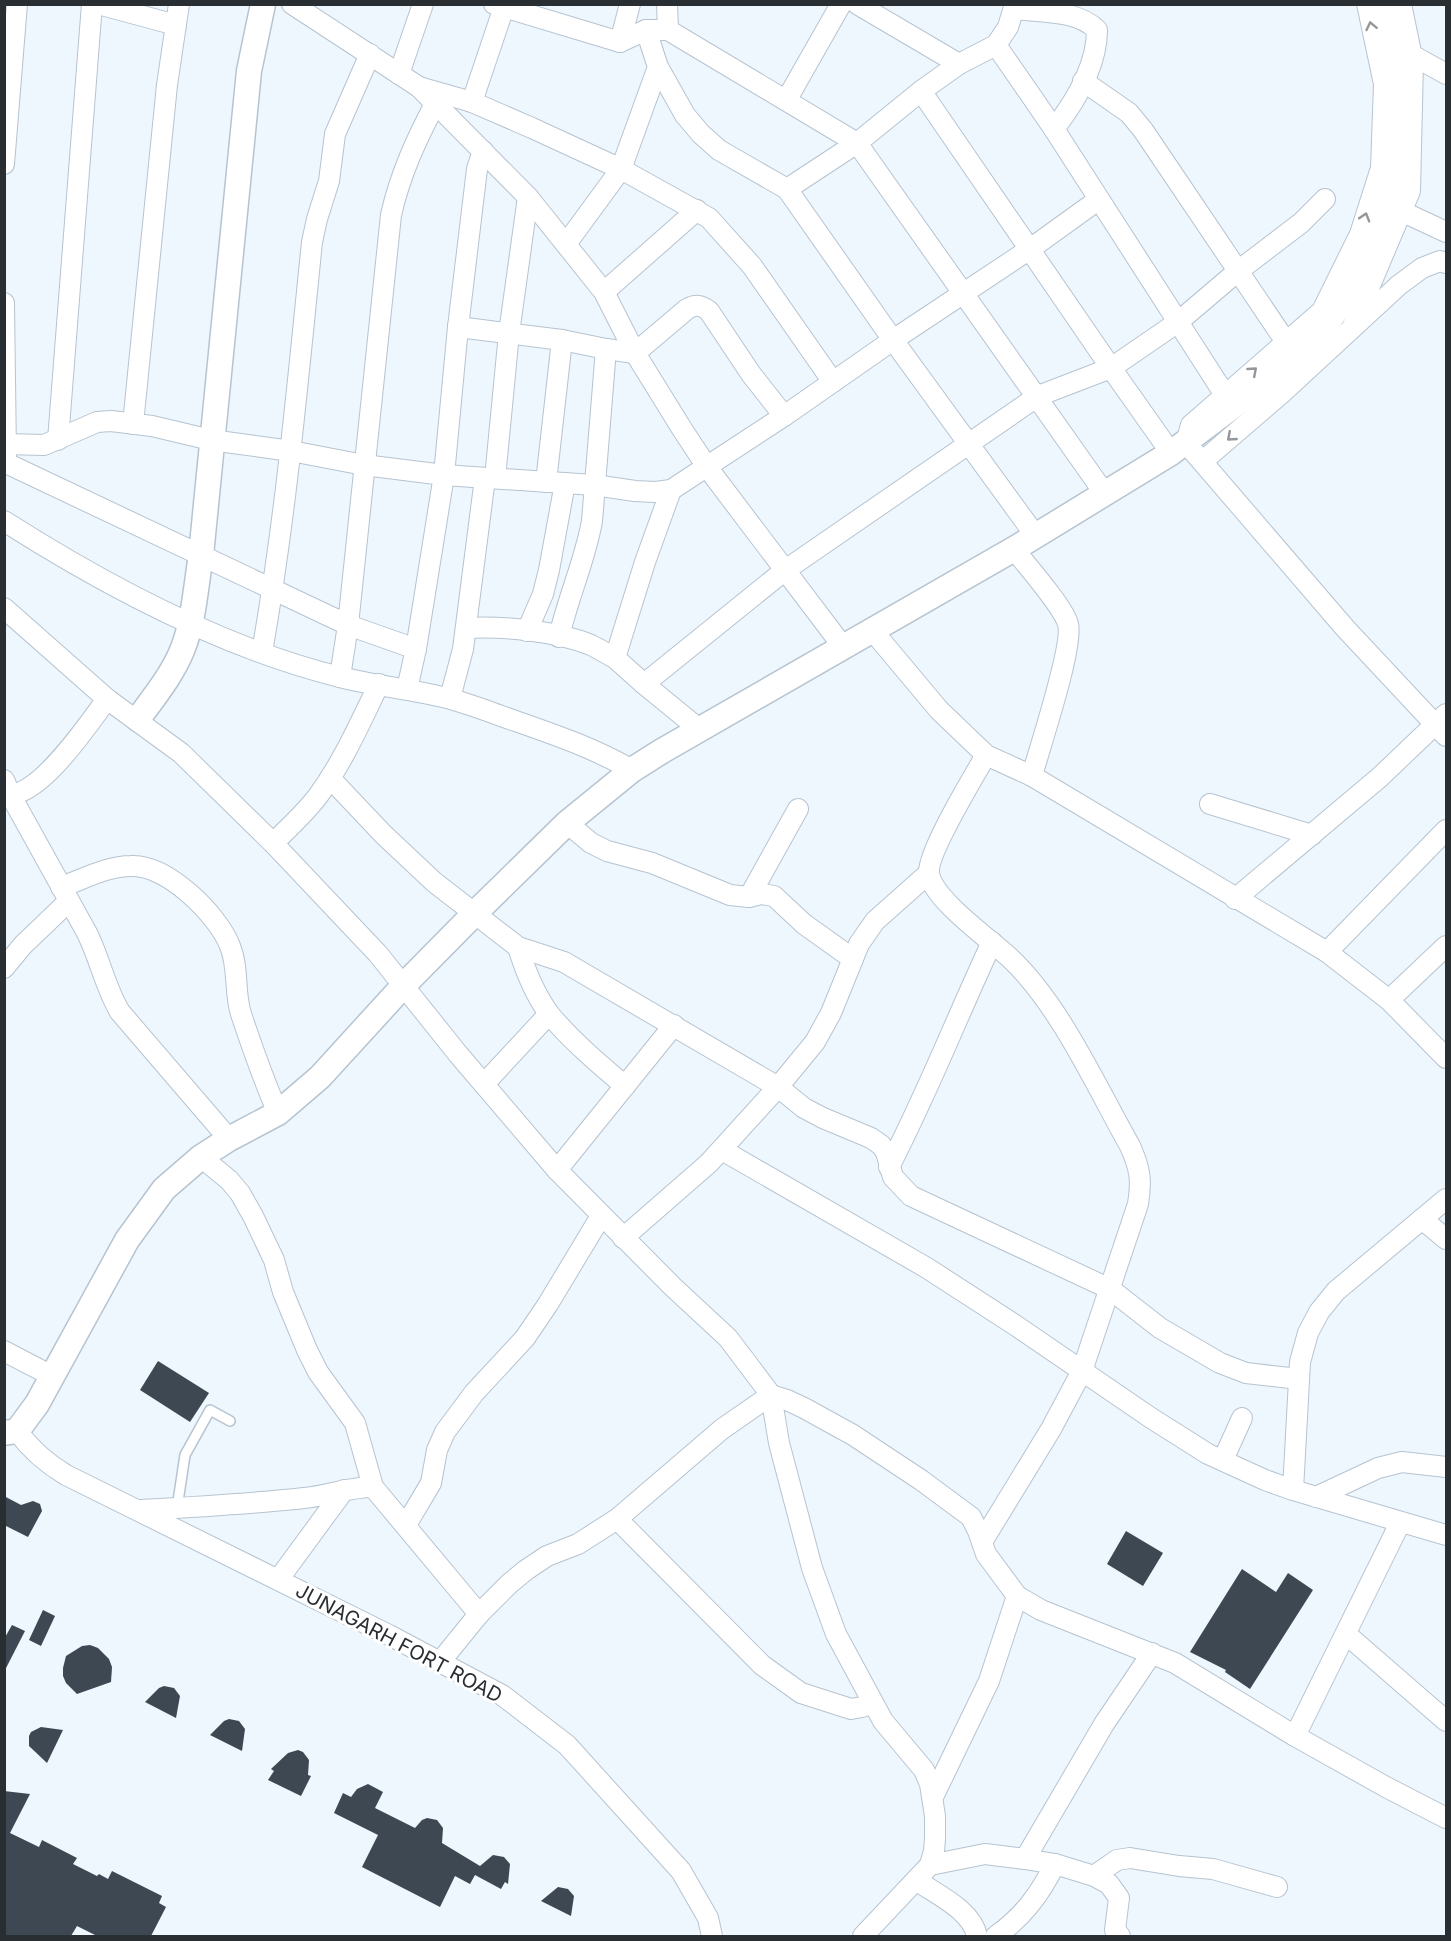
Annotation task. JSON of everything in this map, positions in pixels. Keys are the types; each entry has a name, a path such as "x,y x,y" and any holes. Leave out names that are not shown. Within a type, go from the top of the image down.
{"street":[{"path":"4,164 8,58 17,4"},
{"path":"58,440 92,4"},
{"path":"98,4 176,24"},
{"path":"133,424 167,85 179,4"},
{"path":"138,720 172,671 184,648 189,624 201,555 249,71 263,4"},
{"path":"292,4 419,87 472,102 621,169 709,218 752,266 833,382"},
{"path":"399,75 423,4"},
{"path":"620,42 630,4"},
{"path":"667,4 668,30"},
{"path":"787,99 841,4"},
{"path":"858,4 959,64"},
{"path":"1179,448 1191,425 1322,311 1360,234 1381,168 1384,84 1367,4"},
{"path":"11,1432 37,1404 127,1240 164,1189 201,1157 278,1113 320,1077 474,914 567,823 632,770 699,729 1014,549 1179,448 1289,364 1322,333 1365,266 1390,202 1401,124 1400,73 1387,4"},
{"path":"1352,328 1410,191 1412,55 1401,4"},
{"path":"472,102 501,5 620,42 646,30 668,30 857,142 1105,494"},
{"path":"788,189 857,142 959,64 996,45 1008,27 1015,7 1082,19 1097,30 1097,42 1083,81 1070,108 1054,129"},
{"path":"646,30 658,67 685,115 719,150 788,189 892,340 1035,535"},
{"path":"996,45 1054,129 1225,395"},
{"path":"262,652 273,590 291,451 312,242 329,182 335,134 370,54"},
{"path":"1412,55 1446,74"},
{"path":"566,244 621,169 658,67"},
{"path":"1083,81 1129,113 1143,130 1286,342"},
{"path":"419,87 528,197 604,292 635,353 707,467 844,648"},
{"path":"921,91 1111,368 1179,448 1203,461 1345,628 1443,725 1235,899"},
{"path":"340,677 348,625 391,215 402,174 435,104"},
{"path":"407,689 416,649 444,475 458,327 477,168 483,151"},
{"path":"450,698 467,628 528,197"},
{"path":"644,684 784,571 1038,396 1111,368 1178,322 1301,223 1325,199"},
{"path":"5,459 58,440 97,422 152,426 212,440 291,451 364,465 444,475 594,485 635,491 671,490 1030,249 1098,200"},
{"path":"604,292 697,210"},
{"path":"1401,211 1446,232"},
{"path":"1203,461 1282,393 1399,285 1422,268 1440,261 1446,263"},
{"path":"4,303 5,459"},
{"path":"458,327 562,340 635,353 687,309 694,305 702,306 709,311 784,416"},
{"path":"527,631 543,594 549,570 562,340"},
{"path":"559,637 570,592 588,544 594,504 606,349"},
{"path":"5,459 348,625 416,649"},
{"path":"615,658 645,562 671,490"},
{"path":"4,521 51,550 189,624 262,652 340,677 450,698 583,744 632,770"},
{"path":"1014,549 1061,609 1068,624 1068,645 1032,776"},
{"path":"4,608 107,699 182,753 273,843 405,985 458,1054 557,1170 623,1238 728,1338 771,1395 779,1443 812,1568 836,1634 883,1721 924,1770 933,1797 935,1839 930,1865 863,1936"},
{"path":"467,628 494,627 527,631 592,645 615,658 699,729"},
{"path":"872,630 939,710 986,755 1032,776 1327,952 1389,1000 1446,1058"},
{"path":"273,843 300,818 330,778 379,684"},
{"path":"7,790 20,794 47,773 65,754 107,699"},
{"path":"623,1238 722,1150 815,1042 831,1013 859,944 875,921 929,873 934,853 986,755"},
{"path":"330,778 391,842 435,882 518,947 564,962 778,1087 804,1108 871,1138 886,1152 893,1177 911,1196 1110,1288 1160,1328 1220,1363 1246,1373 1299,1379"},
{"path":"7,790 97,954 112,998 120,1012 229,1139"},
{"path":"1210,804 1312,835"},
{"path":"749,897 798,809"},
{"path":"567,823 591,843 607,851 652,863 730,895 774,896 804,924 853,959"},
{"path":"1327,952 1446,830"},
{"path":"4,968 65,894 118,867 135,865 154,870 169,878 201,906 223,930 231,948 236,970 237,998 241,1013 261,1074 278,1113"},
{"path":"929,873 935,887 947,902 1011,959 1039,990 1065,1029 1130,1146 1137,1161 1141,1182 1138,1204 1082,1371 1051,1429 982,1542"},
{"path":"889,1167 914,1118 992,942"},
{"path":"1389,1000 1446,946"},
{"path":"518,947 533,986 549,1014 585,1052 625,1086"},
{"path":"484,1084 549,1014"},
{"path":"557,1170 674,1025"},
{"path":"722,1150 927,1268 1208,1454 1293,1490 1446,1535"},
{"path":"201,1157 229,1180 240,1193 253,1216 274,1260 283,1292 307,1350 318,1372 355,1423 373,1487 479,1614"},
{"path":"1293,1490 1300,1362 1308,1333 1319,1312 1336,1291 1446,1199"},
{"path":"406,1525 431,1483 437,1450 445,1432 474,1393 525,1338 601,1216"},
{"path":"1422,1219 1446,1239"},
{"path":"4,1351 52,1376"},
{"path":"440,1662 479,1614 526,1570 547,1556 578,1544 617,1519 714,1436 771,1395 788,1400 843,1430 921,1480 971,1517 993,1566 1017,1596 1041,1610 1152,1653 1195,1674 1295,1736 1446,1818"},
{"path":"1223,1460 1242,1418"},
{"name":"JUNAGARH FORT ROAD","path":"11,1432 50,1465 502,1695 567,1745 681,1871 708,1918 712,1936"},
{"path":"1316,1497 1378,1468 1402,1462 1446,1467"},
{"path":"138,1510 281,1501 373,1487"},
{"path":"278,1580 344,1490"},
{"path":"617,1519 762,1665 801,1693 850,1709 872,1702"},
{"path":"1295,1736 1400,1522"},
{"path":"933,1797 989,1681 1017,1596"},
{"path":"1346,1634 1446,1719"},
{"path":"1025,1859 1104,1724 1152,1653"},
{"path":"930,1865 985,1854 1054,1864 1094,1876 1109,1884 1119,1898 1115,1930 1120,1936"},
{"path":"1094,1876 1117,1860 1130,1858 1167,1865 1214,1869 1277,1887"},
{"path":"996,1936 1023,1914 1044,1886 1054,1864"},
{"path":"916,1880 966,1915 973,1923 977,1936"}],"lane":[{"path":"177,1508 185,1455 210,1410 230,1421"}],"building":[{"path":"158,1361 209,1393 190,1422 140,1390"},
{"path":"4,1496 21,1505 33,1501 40,1504 42,1511 28,1537 4,1525"},
{"path":"1126,1531 1163,1553 1143,1586 1107,1564"},
{"path":"1242,1569 1276,1592 1288,1573 1313,1590 1250,1689 1225,1672 1226,1670 1190,1652"},
{"path":"43,1610 55,1616 41,1646 29,1640"},
{"path":"12,1625 25,1631 4,1672 4,1639"},
{"path":"90,1645 98,1648 109,1659 112,1667 111,1682 77,1694 66,1683 63,1676 66,1656 82,1646"},
{"path":"164,1686 174,1688 180,1696 176,1718 145,1702"},
{"path":"229,1719 239,1721 245,1729 242,1751 210,1735"},
{"path":"41,1727 63,1730 47,1763 29,1746 31,1732"},
{"path":"298,1750 303,1752 309,1760 308,1775 311,1776 301,1796 268,1780 274,1771 271,1769 288,1753"},
{"path":"368,1784 383,1792 375,1808 415,1828 427,1818 437,1820 443,1828 442,1843 480,1866 493,1855 504,1857 510,1864 508,1884 505,1882 501,1889 475,1875 470,1884 455,1876 440,1907 362,1867 378,1835 334,1813 343,1793 351,1797 357,1789"},
{"path":"4,1791 30,1794 10,1833 39,1847 42,1840 77,1858 73,1864 97,1876 99,1874 108,1879 112,1871 162,1896 159,1903 166,1907 151,1936 97,1936 77,1926 71,1936 4,1936"},
{"path":"558,1887 568,1889 574,1896 571,1916 541,1901"}]}
